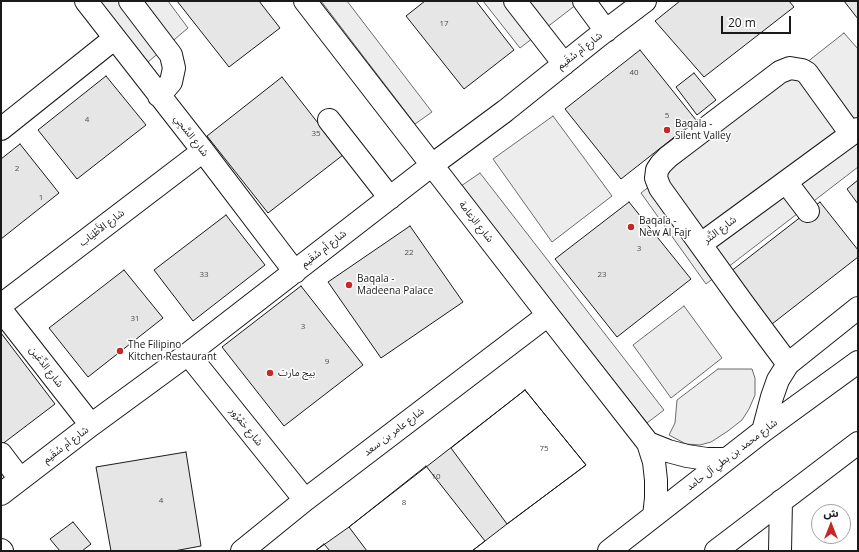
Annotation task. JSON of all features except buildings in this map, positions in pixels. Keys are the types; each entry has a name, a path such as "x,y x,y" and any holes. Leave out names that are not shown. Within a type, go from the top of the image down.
{"street":[{"name":"شارع السَّجِي","path":"86,1 295,272"},
{"path":"130,1 171,55 174,68 171,82 159,96"},
{"name":"شارع الزعامة","path":"305,1 648,443 654,462 656,480 654,516"},
{"path":"515,1 564,64"},
{"path":"584,1 606,31"},
{"name":"شارع أم سُقَيم","path":"1,494 91,425 188,354 432,165 505,111 645,1"},
{"path":"1,129 115,38"},
{"path":"701,244 660,188 656,178 657,170 668,157 780,72 790,68 802,70 807,73 854,131"},
{"path":"329,120 390,198"},
{"name":"شارع النَّثر","path":"788,364 701,244 854,131"},
{"name":"شارع الأَطْيَاب","path":"1,305 203,152"},
{"path":"786,182 808,211"},
{"path":"763,431 778,380 788,364 858,308"},
{"name":"شارع الدِّعَين","path":"1,310 91,425"},
{"name":"شارع عامر بن سعد","path":"242,551 305,500 548,315"},
{"name":"شارع حَمْرُور","path":"188,354 305,500"},
{"name":"شارع محمد بن بطي آل حامد","path":"609,551 726,459 858,362"},
{"path":"648,443 668,451 687,456 707,459 726,459"},
{"path":"716,551 858,443"},
{"path":"1,454 20,479"},
{"path":"780,551 781,501"}],"shaded area":[{"path":"100,1 168,1 188,28 148,62"},
{"path":"321,1 347,1 432,112 415,124"},
{"path":"483,1 581,1 520,48"},
{"path":"844,33 858,49 858,167 706,284 641,193"},
{"path":"553,116 612,196 552,242 493,159"},
{"path":"480,173 664,410 647,423 461,186"},
{"path":"684,306 722,358 671,398 633,345"},
{"path":"718,369 752,369 755,378 755,395 742,420 711,442 700,445 686,444 669,435 675,423 677,400"}],"place":[{"name":"Baqala - Silent Valley","path":"667,130"},
{"name":"Baqala - New Al Fajr","path":"631,227"},
{"name":"Baqala - Madeena Palace","path":"349,285"},
{"name":"The Filipino Kitchen Restaurant","path":"120,351"},
{"name":"بيج مارت","path":"270,373"}]}
